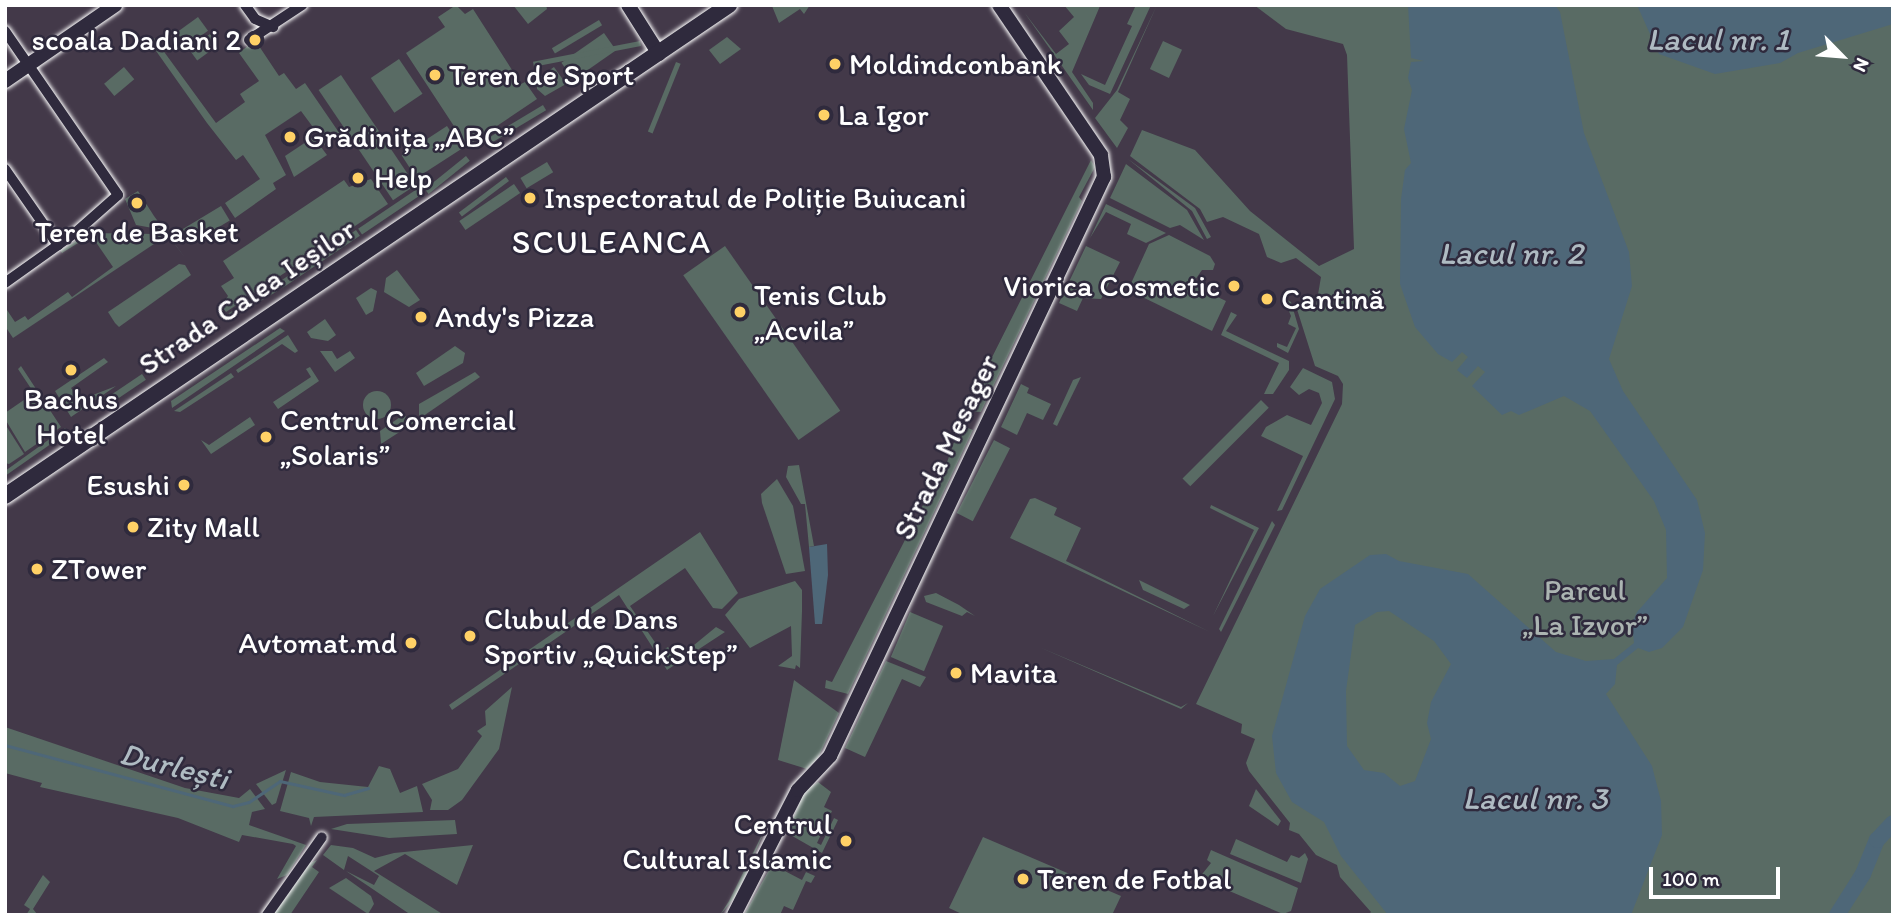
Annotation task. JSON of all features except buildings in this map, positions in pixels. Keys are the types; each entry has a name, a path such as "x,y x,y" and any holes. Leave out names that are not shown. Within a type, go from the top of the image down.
{"main road":[{"name":"Strada Calea Ieșilor","path":"5,496 729,5"}],"street":[{"path":"5,81 115,5"},
{"path":"245,5 255,19 274,27"},
{"path":"249,40 274,27 302,5"},
{"path":"628,5 659,54"},
{"name":"Strada Mesager","path":"734,915 798,790 830,756 1104,177 1101,155 999,5"},
{"path":"5,32 117,199 5,283"},
{"path":"5,169 58,245"},
{"path":"267,915 322,836"}],"green space":[{"path":"456,5 465,14 473,9 521,84 525,82 537,99 467,146 406,53 445,27 438,17"},
{"path":"513,5 546,5 547,9 528,24"},
{"path":"810,5 804,14 800,9 779,23 772,6"},
{"path":"1064,5 1100,6 1072,72 1093,103 1093,110 1024,12 1056,54 1069,44 1059,31 1074,17"},
{"path":"1136,5 1151,5 1110,94 1089,85 1081,74 1105,85 1132,26 1127,24"},
{"path":"1157,5 1118,92 1130,99 1120,120 1128,128 1117,148 1095,118 1117,90"},
{"name":"Parcul „La Izvor”","path":"1254,5 1893,5 1893,915 1368,915 1371,912 1340,877 1337,865 1316,855 1299,834 1289,830 1290,823 1249,771 1246,763 1255,739 1241,733 1242,724 1196,704 1342,404 1343,384 1338,376 1315,366 1295,303 1315,312 1321,277 1296,258 1281,263 1267,257 1259,234 1223,217 1207,222 1200,209 1130,156 1142,130 1195,150 1250,211 1319,266 1354,249 1347,55 1343,44 1286,29"},
{"path":"198,17 208,31 187,46 177,32"},
{"path":"599,20 602,25 555,53 552,48"},
{"path":"604,33 616,50 573,80 561,63"},
{"path":"210,34 218,45 197,61 189,49"},
{"path":"727,37 741,49 720,64 709,50"},
{"path":"154,38 216,123 245,102 240,94 259,81 239,53 255,40 279,76 284,73 296,89 305,83 340,134 321,147 327,155 294,177 285,156 318,134 301,111 265,135 286,175 273,183 276,189 235,218 225,203 260,179 243,155 236,160 207,123 149,41"},
{"path":"640,41 641,46 534,67 533,62"},
{"path":"1163,41 1182,50 1169,78 1150,69"},
{"path":"399,59 422,94 394,113 371,78"},
{"path":"676,62 681,64 653,133 648,132"},
{"path":"124,67 134,79 114,96 104,84"},
{"path":"554,67 566,84 545,96 537,89 537,79"},
{"path":"341,75 415,185 393,200 319,90"},
{"path":"543,105 546,110 492,143 489,137"},
{"path":"447,126 462,149 416,178 402,155"},
{"path":"466,156 470,161 429,194 425,189"},
{"path":"1128,159 1195,208 1211,237 1207,239 1192,211"},
{"path":"1091,160 1095,167 1079,197 1082,201 981,412 965,411"},
{"path":"547,162 553,172 527,188 520,178"},
{"path":"1126,164 1187,210 1204,240 1180,225 1170,228 1110,198"},
{"path":"506,177 509,181 462,217 459,213"},
{"path":"371,179 388,204 226,312 221,306 228,296 221,286 234,278 223,261 344,180 349,187"},
{"path":"514,184 520,193 465,230 459,221"},
{"path":"417,189 421,195 362,235 358,229"},
{"path":"138,191 186,259 164,230 136,225 125,199"},
{"path":"1106,204 1166,233 1146,243 1127,234 1131,224 1106,212 1090,238"},
{"path":"221,206 230,221 191,244 182,229"},
{"path":"356,230 360,236 283,288 279,282"},
{"path":"90,233 157,234 163,238 13,338 5,326 5,307 15,322 25,316 28,320 68,292 72,297 113,267 91,235 62,253 60,250"},
{"path":"1169,235 1210,256 1215,264 1213,270 1202,270 1195,280 1201,289 1226,301 1212,331 1128,290 1149,244"},
{"name":"Tenis Club „Acvila”","path":"725,246 840,411 799,440 683,275"},
{"path":"1086,246 1120,262 1101,299 1083,298 1077,311 1059,303"},
{"path":"179,264 185,265 191,275 119,327 115,323 108,312"},
{"path":"397,270 420,300 409,307 384,292 386,278"},
{"path":"274,286 277,291 232,318 229,313"},
{"path":"371,288 377,291 373,311 366,315 356,298"},
{"path":"1283,297 1291,302 1299,329 1288,353 1277,347 1277,343 1287,347 1296,328 1288,324 1291,316"},
{"path":"1231,312 1237,315 1226,331 1289,361 1289,370 1273,394 1264,394 1279,363 1221,335"},
{"path":"325,319 336,335 328,341 311,338 307,332"},
{"path":"280,328 285,331 172,408 171,401"},
{"path":"288,335 298,351 295,353 282,344 238,373 236,370"},
{"path":"455,346 465,353 463,363 424,386 416,373"},
{"path":"320,351 332,351 337,359 350,351 355,358 335,372"},
{"path":"104,358 108,362 71,388 80,400 116,386 71,417 55,391"},
{"path":"21,366 61,427 25,452 5,419 5,413 34,393 18,369"},
{"path":"310,367 319,381 278,409 273,402 311,377 306,369"},
{"path":"1303,368 1332,382 1335,399 1282,510 1277,511 1303,456 1261,436 1266,427 1287,415 1311,425 1322,403 1319,393 1309,389 1299,395 1290,387"},
{"path":"475,372 480,377 419,419 419,404"},
{"path":"231,373 234,377 180,412 174,411"},
{"path":"142,374 146,380 110,404 106,398"},
{"path":"1081,377 1057,426 1053,424 1073,380"},
{"path":"1021,384 1029,388 1027,393 1051,404 1043,420 1027,413 1017,435 1001,427"},
{"path":"377,391 387,395 391,405 387,415 377,419 367,415 363,405 367,395"},
{"path":"1261,400 1269,408 1190,486 1183,478"},
{"path":"403,415 415,422 381,444 380,431"},
{"path":"250,417 255,425 211,454 201,440 209,445"},
{"path":"5,424 24,454 9,464 5,463"},
{"path":"960,425 973,430 848,694 825,688 826,680 832,682 924,503 928,505 937,491"},
{"path":"65,428 68,432 5,476 5,471"},
{"path":"994,440 1010,448 973,521 957,513"},
{"path":"799,465 814,546 809,547 805,504 801,504 786,477 788,466"},
{"path":"777,479 793,506 805,571 786,574 762,503 761,494"},
{"path":"1035,498 1057,508 1054,515 1081,528 1066,561 1210,632 1010,538 1030,499"},
{"path":"1211,505 1259,528 1213,616 1254,530 1210,508"},
{"path":"1272,521 1275,525 1221,632 1219,629"},
{"path":"700,532 738,593 722,609 713,608 685,568 630,606 661,651 668,647 677,659 716,627 725,632 667,670 619,595 452,710 449,705"},
{"path":"1139,580 1190,605 1184,609 1143,590"},
{"path":"795,581 802,590 802,611 800,668 796,665 795,669 778,666 792,656 791,626 750,648 725,615 739,599"},
{"path":"936,593 975,616 967,612 962,616 926,602 924,596"},
{"path":"910,612 943,626 924,671 891,657"},
{"path":"1039,647 1181,707 1188,703 1181,709"},
{"path":"886,661 926,677 920,687 902,679 865,757 845,748"},
{"path":"794,680 839,713 818,758 807,769 778,760"},
{"path":"512,687 499,749 462,800 448,810 430,810 432,800 422,784 458,769 482,736 477,731 486,725 485,711"},
{"path":"5,727 185,788 239,798 250,789 265,809 252,812 249,825 306,845 287,875 277,879 296,846 293,844 242,835 239,842 178,818 40,787 42,783 5,773"},
{"path":"379,766 390,769 400,793 417,786 423,812 314,817 311,826 309,818 280,811 291,772 320,782 368,787"},
{"path":"286,770 276,803 272,805 256,784"},
{"path":"818,782 831,792 824,807 832,811 817,843 821,845 834,818 838,820 822,853 787,833 805,790"},
{"path":"1256,789 1281,821 1278,826 1249,806"},
{"path":"455,820 457,834 389,838 331,829 347,824"},
{"path":"766,827 737,895 720,915 729,901"},
{"name":"Teren de Fotbal","path":"983,837 1121,896 1112,915 964,915 949,908"},
{"path":"1236,839 1287,862 1291,855 1299,858 1305,853 1308,859 1301,883 1230,854"},
{"path":"331,845 353,848 375,858 394,853 473,845 457,885 405,854 374,871 444,915 411,915 346,871 374,885 379,876 348,856 344,870 323,855"},
{"path":"1211,850 1298,888 1291,911 1283,914 1199,878 1211,863 1207,860"},
{"path":"775,859 784,863 781,869 802,880 806,872 815,876 811,883 806,881 793,910 784,906 780,915 744,915"},
{"path":"317,860 312,867 319,872 290,915 272,915 308,864"},
{"path":"43,875 50,882 33,909 37,914 26,915 30,909 24,905"},
{"path":"346,878 371,896 374,904 368,914 329,888"}],"water":[{"path":"1408,5 1555,5 1560,12 1584,133 1629,252 1632,286 1609,359 1623,391 1697,500 1705,533 1703,570 1683,627 1662,648 1649,652 1638,648 1617,665 1615,684 1606,694 1652,766 1661,801 1662,835 1631,915 1388,915 1341,856 1324,822 1292,802 1276,773 1272,736 1305,616 1320,589 1370,555 1386,554 1399,561 1468,574 1556,652 1586,661 1614,659 1634,643 1632,623 1637,612 1667,578 1666,530 1654,501 1590,411 1564,396 1519,415 1511,411 1502,415 1472,386 1485,372 1478,366 1467,378 1457,370 1468,357 1462,352 1452,362 1438,354 1415,327 1400,284 1401,199 1405,170 1411,163 1404,129 1412,90 1408,78 1411,62 1424,61 1411,58","holes":["1389,611 1434,641 1451,664 1431,702 1427,723 1431,739 1415,781 1400,786 1384,773 1364,770 1347,746 1346,691 1355,625 1377,612"]},
{"name":"Lacul nr. 1","path":"1637,5 1893,5 1893,24 1798,53 1780,63 1715,74 1659,54"},
{"path":"827,544 828,575 822,624 815,624 809,547"}],"waterway":[{"name":"Durlești","path":"5,745 233,806 249,802 280,781 344,795 368,788"},
{"path":"1837,915 1863,874 1877,840 1893,823"}],"place":[{"name":"scoala Dadiani 2","path":"255,40"},
{"name":"Moldindconbank","path":"835,64"},
{"name":"Teren de Sport","path":"435,75"},
{"name":"La Igor","path":"824,115"},
{"name":"Grădinița „ABC”","path":"290,137"},
{"name":"Help","path":"358,178"},
{"name":"Inspectoratul de Poliție Buiucani","path":"530,198"},
{"name":"Teren de Basket","path":"137,203"},
{"name":"Viorica Cosmetic","path":"1234,286"},
{"name":"Cantină","path":"1267,299"},
{"name":"Tenis Club „Acvila”","path":"740,312"},
{"name":"Andy's Pizza","path":"421,317"},
{"name":"Bachus Hotel","path":"71,370"},
{"name":"Centrul Comercial „Solaris”","path":"266,437"},
{"name":"Esushi","path":"184,485"},
{"name":"Zity Mall","path":"133,527"},
{"name":"ZTower","path":"37,569"},
{"name":"Clubul de Dans Sportiv „QuickStep”","path":"470,636"},
{"name":"Avtomat.md","path":"411,643"},
{"name":"Mavita","path":"956,673"},
{"name":"Centrul Cultural Islamic","path":"846,841"},
{"name":"Teren de Fotbal","path":"1023,879"}],"district":[{"name":"SCULEANCA","path":"612,242"}],"water label":[{"name":"Lacul nr. 2","path":"1511,253"},
{"name":"Lacul nr. 3","path":"1535,798"}]}
